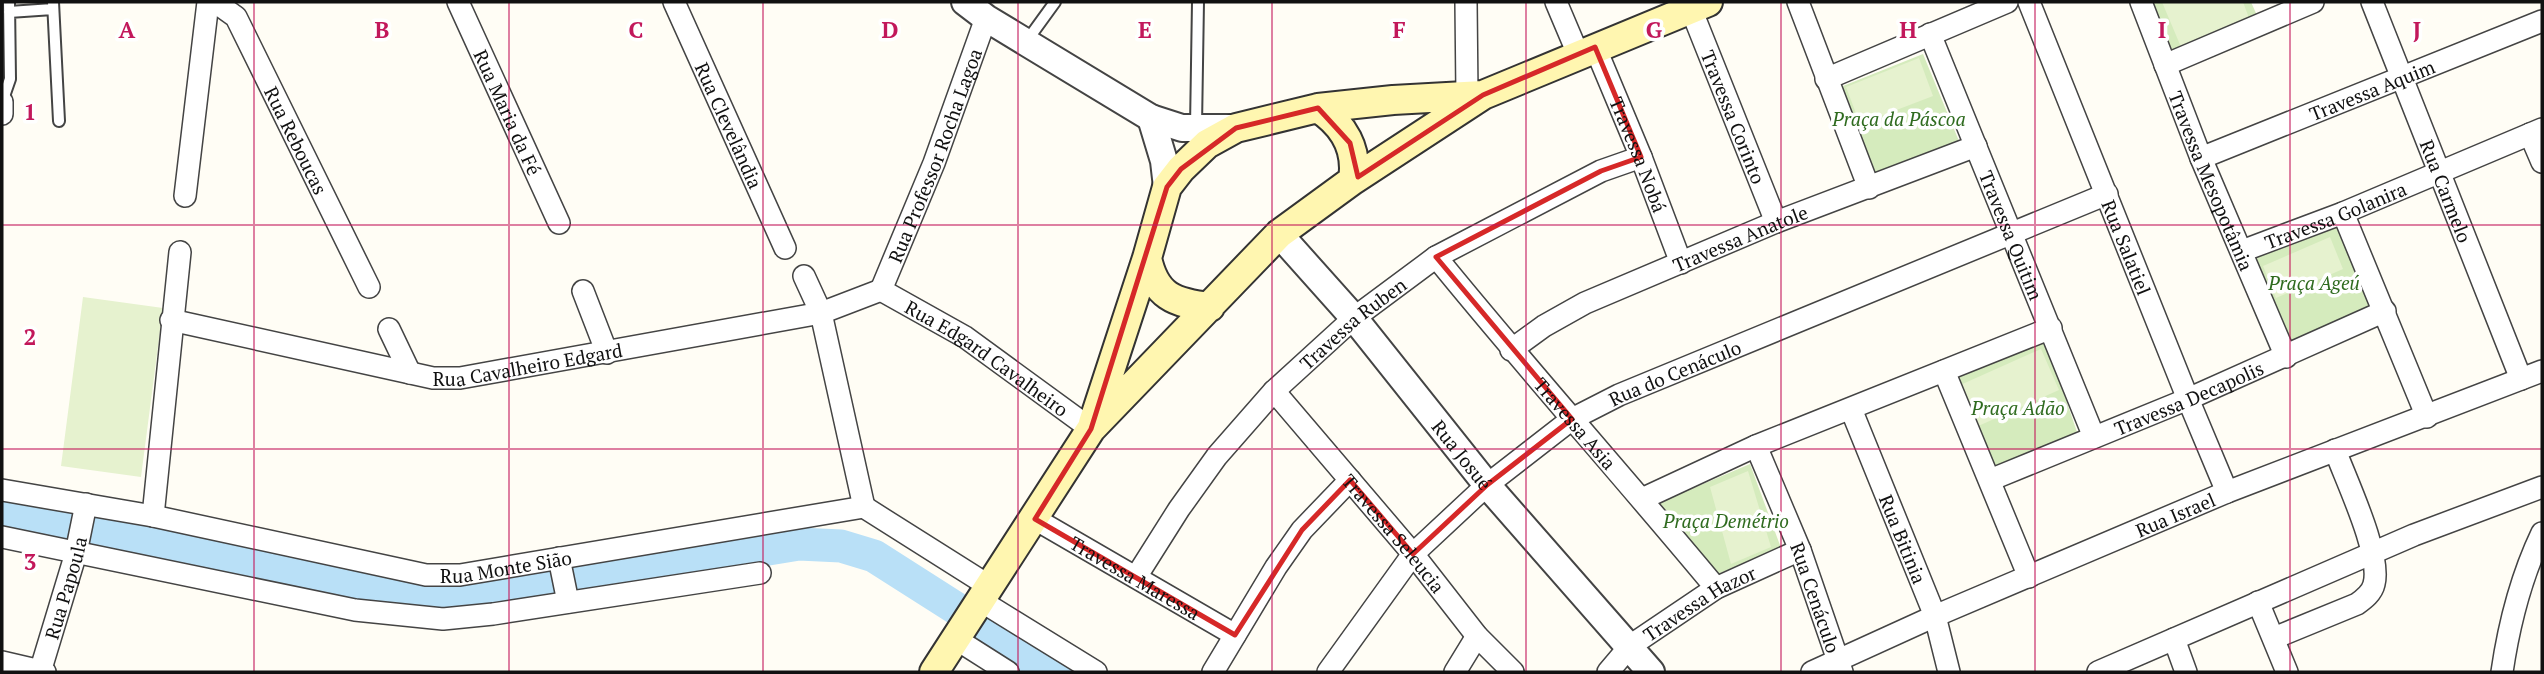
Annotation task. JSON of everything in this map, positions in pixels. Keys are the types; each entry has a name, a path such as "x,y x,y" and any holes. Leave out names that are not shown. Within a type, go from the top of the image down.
{"main road":[{"path":"934,672 1091,429 1279,234 1475,95 1700,5"},
{"path":"1091,429 1147,258 1167,187 1207,144 1236,128 1318,108 1475,95"},
{"path":"1318,108 1335,120 1350,143 1354,159 1353,180"},
{"path":"1147,258 1151,275 1162,292 1173,299 1210,307"}],"street":[{"path":"185,195 208,2"},
{"name":"Rua Reboucas","path":"215,2 236,17 369,286"},
{"name":"Rua Maria da Fé","path":"458,2 559,223"},
{"name":"Rua Clevelândia","path":"674,2 785,248"},
{"path":"965,2 986,18 1151,118 1182,128 1236,128"},
{"path":"1466,2 1475,95"},
{"name":"Travessa Nobá","path":"1556,2 1587,50 1642,157 1681,262"},
{"path":"1798,2 1869,188"},
{"path":"1826,79 2007,2"},
{"name":"Rua Salatiel","path":"2029,2 2227,492"},
{"name":"Travessa Mesopotâmia","path":"2141,2 2201,158 2286,357"},
{"path":"2165,65 2264,11 2313,2"},
{"name":"Rua Carmelo","path":"2372,2 2521,379"},
{"name":"Travessa Corinto","path":"1700,5 1776,222"},
{"name":"Rua Professor Rocha Lagoa","path":"881,290 934,163 986,18"},
{"name":"Travessa Aquim","path":"2201,158 2542,21"},
{"name":"Travessa Quitim","path":"1930,34 2094,437"},
{"path":"2,102 2,114"},
{"path":"1151,118 1164,161 1167,187"},
{"path":"2536,131 2542,162"},
{"name":"Travessa Golanira","path":"2242,251 2343,213 2536,131"},
{"name":"Travessa Anatole","path":"1511,350 1544,326 1585,303 1776,222 1976,146"},
{"name":"Travessa Ruben","path":"1136,577 1217,456 1274,391 1353,318 1436,257 1601,171 1642,157"},
{"name":"Rua do Cenáculo","path":"1328,672 1413,554 1487,485 1572,419 1619,395 2107,194"},
{"path":"2343,213 2427,417"},
{"name":"Rua Josué","path":"1279,234 1353,318 1487,485 1651,672"},
{"path":"153,516 180,252"},
{"name":"Travessa Asia","path":"1436,257 1511,350 1716,588"},
{"path":"804,276 821,313 864,507 972,613 1009,672"},
{"name":"Rua Cavalheiro Edgard","path":"172,320 433,378 460,378 821,313 881,290"},
{"name":"Rua Edgard Cavalheiro","path":"881,290 965,337 1091,429"},
{"path":"583,291 607,353"},
{"name":"Travessa Decapolis","path":"1990,480 2188,400 2385,311"},
{"path":"389,328 410,373"},
{"path":"1642,499 1756,446 2051,328"},
{"path":"1944,371 2029,577"},
{"name":"Rua Israel","path":"1812,672 1840,666 1935,617 2227,492 2542,371"},
{"name":"Travessa Seleucia","path":"1274,391 1413,554 1478,636 1513,672"},
{"name":"Rua Bitinia","path":"1851,409 1935,617 1949,672"},
{"name":"Rua Cenáculo","path":"1756,446 1800,550 1840,666"},
{"path":"2274,638 2357,604 2368,596 2375,584 2374,554 2335,450"},
{"path":"1213,672 1269,577 1303,530 1350,480"},
{"path":"2098,672 2460,517 2542,487"},
{"name":"Rua Monte Sião","path":"2,490 84,512 153,516 426,575 564,582 760,573"},
{"name":"Rua Monte Sião","path":"2,537 77,547 355,610 443,619 493,614 564,582 864,507"},
{"name":"Rua Papoula","path":"41,672 77,547 84,512"},
{"name":"Travessa Maressa","path":"1035,519 1235,635"},
{"path":"2502,672 2516,600 2530,558 2542,533"},
{"name":"Travessa Hazor","path":"1608,672 1630,646 1716,588 1800,550"},
{"path":"2258,602 2287,672"},
{"path":"972,613 1096,672"},
{"path":"1455,672 1478,636"},
{"path":"2174,639 2186,672"},
{"path":"2,662 41,672"}],"lane":[{"path":"1026,42 1055,2"},
{"path":"1196,129 1198,2"},
{"path":"2,102 10,79 9,7 53,5 59,121"}],"highlighted area":[{"path":"1595,47 1641,157 1601,171 1436,257 1572,419 1487,485 1413,554 1350,480 1302,530 1235,635 1035,519 1091,429 1167,187 1181,169 1236,128 1318,108 1350,143 1358,177 1483,95"}],"green space":[{"path":"2146,2 2251,2 2259,20 2170,58"},
{"path":"2162,2 2243,2 2249,18 2181,47"},
{"name":"Praça da Páscoa","path":"1923,54 1961,146 1871,179 1838,88"},
{"path":"1919,58 1933,96 1860,124 1846,87"},
{"name":"Praça Ageú","path":"2341,221 2375,308 2287,345 2251,255"},
{"path":"2330,237 2343,269 2276,298 2263,266"},
{"path":"83,297 163,308 141,477 61,466"},
{"name":"Praça Adão","path":"2046,341 2078,435 1993,469 1954,379"},
{"path":"2041,349 2059,390 1976,427 1958,386"},
{"name":"Praça Demétrio","path":"1750,464 1781,548 1715,575 1656,504"},
{"path":"1748,471 1771,547 1731,564 1710,487"}],"water":[{"path":"998,632 1063,672 1020,672 986,651"}],"waterway":[{"path":"2,514 445,598 491,594 799,544 841,546 874,556 1056,672"}]}
